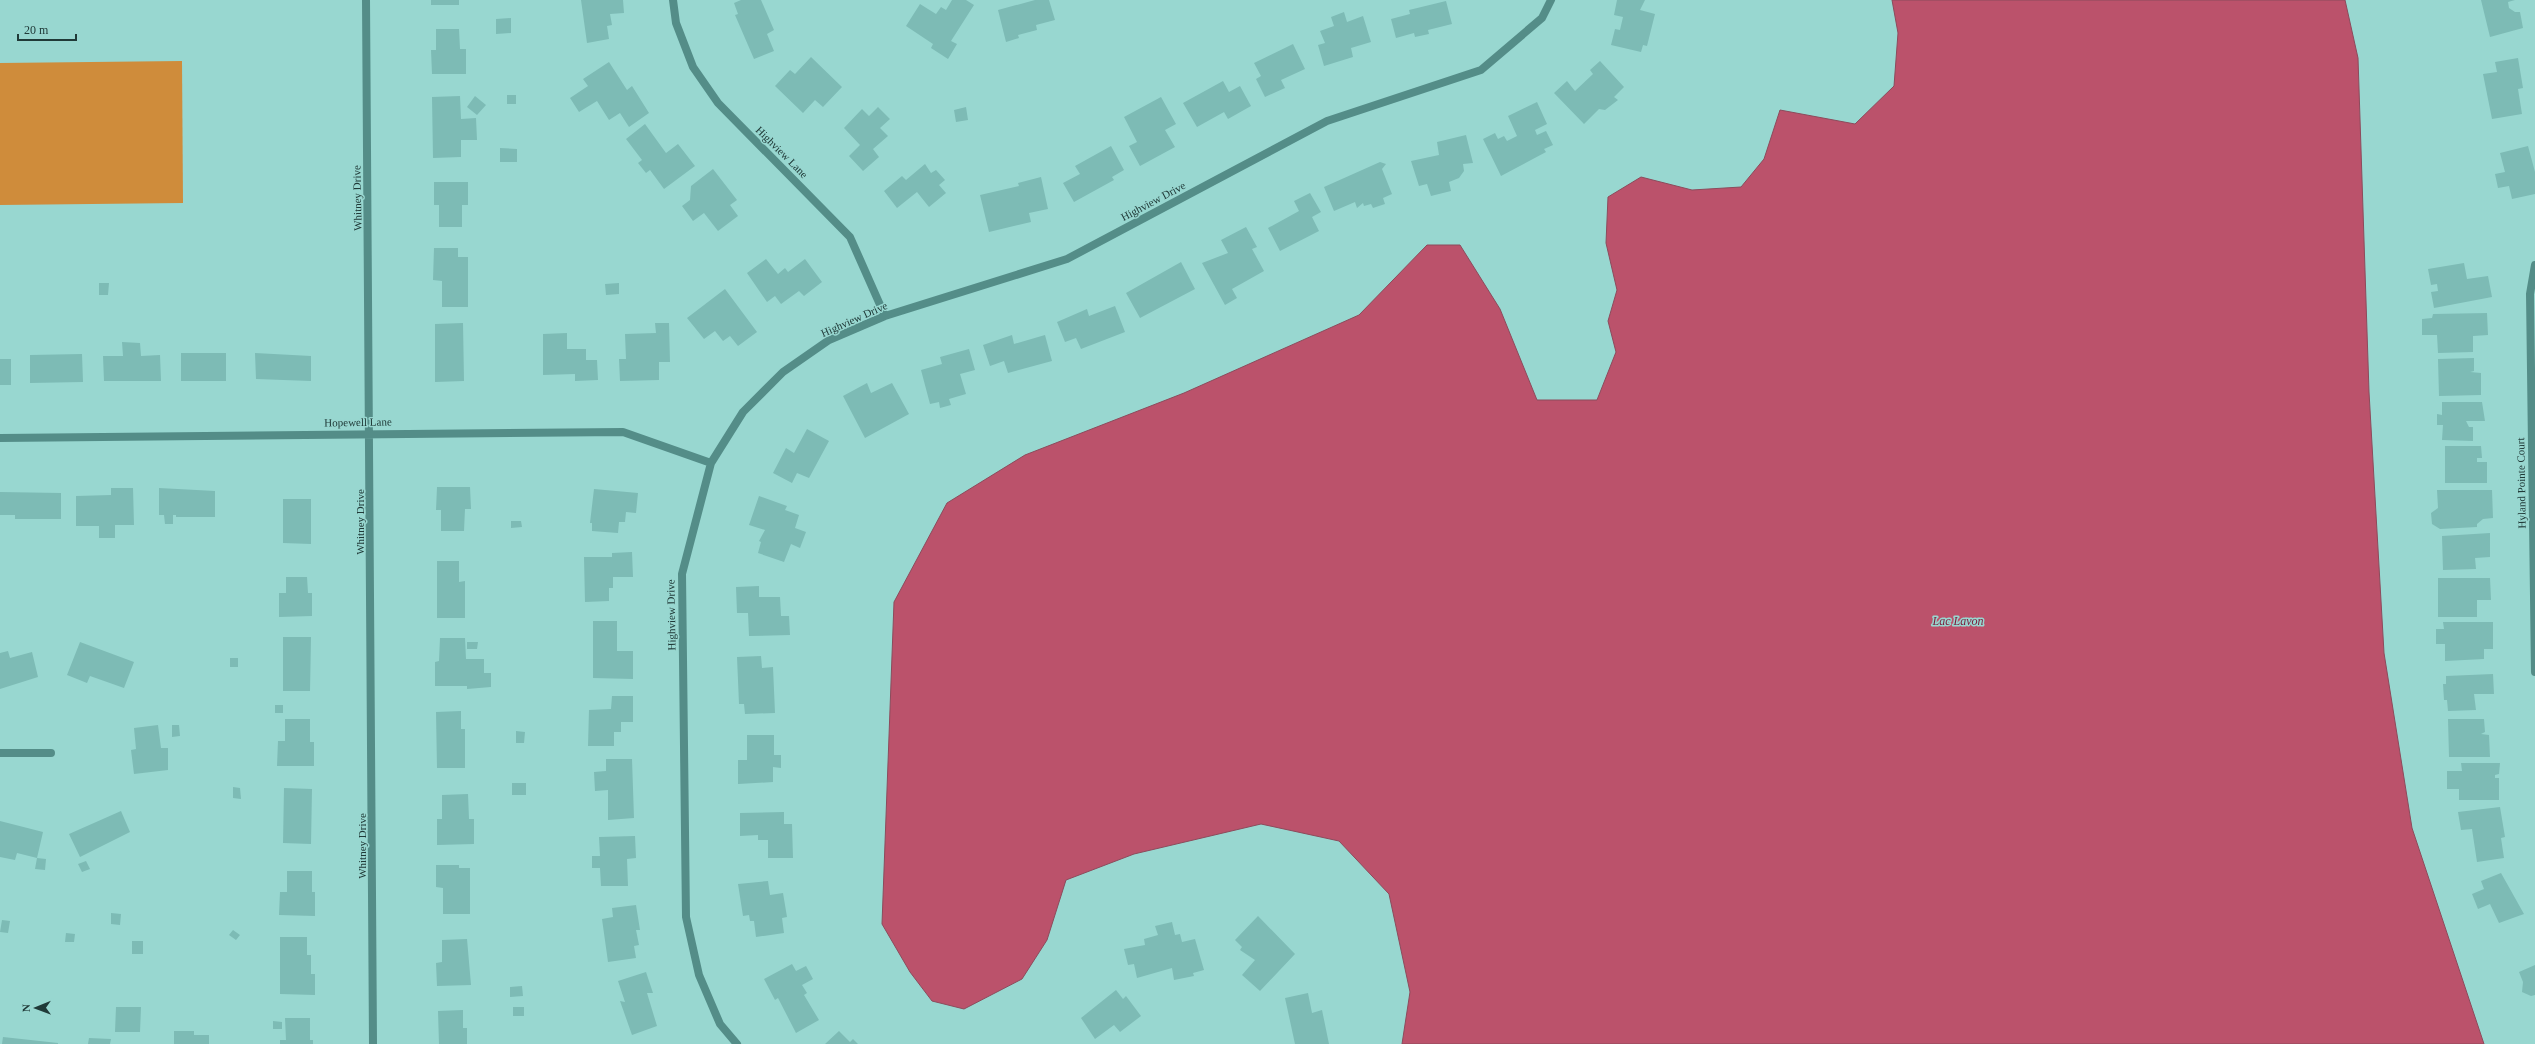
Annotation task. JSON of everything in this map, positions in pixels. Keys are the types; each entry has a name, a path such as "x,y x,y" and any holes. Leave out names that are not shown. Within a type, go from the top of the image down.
{"street":[{"name":"Whitney Drive","path":"366,0 371,433 374,1044"},
{"name":"Highview Lane","path":"673,0 676,23 693,67 718,104 850,236 885,316"},
{"name":"Highview Drive","path":"737,1044 720,1024 699,975 686,917 682,574 711,463 743,412 783,372 829,340 885,316 1067,259 1327,121 1481,70 1542,18 1551,0"},
{"name":"Hyland Pointe Court","path":"2535,265 2532,296 2535,672"},
{"name":"Hopewell Lane","path":"0,438 371,433 623,432 711,463"},
{"path":"0,753 51,753"}],"shaded area":[{"path":"182,61 183,203 0,205 0,63"}],"water":[{"name":"Lac Lavon","path":"1892,0 2345,0 2358,58 2369,392 2384,653 2412,828 2484,1044 1402,1044 1410,992 1389,894 1339,841 1261,824 1134,854 1066,880 1047,940 1022,979 964,1009 932,1001 910,972 882,924 894,602 947,503 1025,455 1184,393 1359,315 1427,245 1460,245 1500,309 1537,400 1597,400 1616,352 1608,321 1617,290 1606,243 1608,197 1641,177 1692,190 1741,187 1764,159 1780,110 1855,124 1894,86 1898,33"}],"building":[{"path":"431,0 459,0 459,5 431,5"},
{"path":"581,0 623,0 624,13 610,14 612,25 607,26 609,39 587,43"},
{"path":"741,0 761,0 774,30 767,34 774,51 754,59 735,15 738,14 734,3"},
{"path":"952,0 966,0 974,5 951,41 957,44 948,59 931,48 933,44 906,26 920,4 936,14 941,7 946,10"},
{"path":"1035,0 1049,0 1055,20 1036,25 1037,30 1018,35 1019,38 1006,42 998,10"},
{"path":"1617,0 1645,0 1640,10 1655,14 1647,46 1643,45 1641,52 1611,45 1615,29 1620,30 1623,17 1614,15"},
{"path":"2481,0 2515,0 2508,2 2509,8 2515,12 2520,12 2523,28 2490,37"},
{"path":"1446,1 1452,24 1428,30 1429,34 1415,37 1414,33 1396,38 1391,19 1410,14 1409,10"},
{"path":"1344,12 1347,22 1363,16 1371,42 1351,48 1353,57 1324,66 1318,45 1325,43 1320,31 1334,26 1331,17"},
{"path":"511,18 511,33 496,34 496,19"},
{"path":"436,29 459,29 460,49 466,49 466,74 432,74 431,50 436,50"},
{"path":"1293,44 1305,69 1281,80 1285,88 1265,97 1256,79 1261,76 1254,63"},
{"path":"811,57 842,87 823,107 815,100 803,113 775,86 790,70 795,74"},
{"path":"2518,58 2523,88 2518,89 2522,114 2492,119 2483,74 2497,72 2495,62"},
{"path":"1600,61 1624,87 1614,97 1618,100 1605,110 1599,109 1584,124 1554,93 1567,81 1575,91 1593,74 1590,70"},
{"path":"609,62 627,90 632,86 649,113 629,127 620,113 609,120 597,101 579,112 570,98 588,86 583,79"},
{"path":"1223,81 1229,92 1240,86 1251,106 1228,119 1224,112 1197,127 1183,103"},
{"path":"507,95 516,95 516,104 507,104"},
{"path":"460,96 461,119 476,118 477,140 461,140 461,157 433,158 432,97"},
{"path":"475,96 486,105 477,115 467,107"},
{"path":"1161,97 1176,124 1165,130 1175,147 1140,166 1129,146 1137,142 1124,117"},
{"path":"1537,102 1547,124 1535,130 1537,135 1546,131 1553,145 1544,149 1546,152 1501,176 1483,139 1495,133 1498,139 1504,136 1507,141 1517,136 1508,116"},
{"path":"878,107 890,119 880,128 888,136 873,149 879,157 863,171 849,156 860,145 844,128 862,109 869,116"},
{"path":"966,107 968,120 956,122 954,110"},
{"path":"645,124 666,153 678,144 695,166 664,189 650,170 646,173 638,163 642,160 626,139"},
{"path":"1466,135 1473,163 1463,164 1464,171 1459,178 1449,182 1451,191 1431,196 1427,184 1419,186 1411,161 1439,155 1437,142"},
{"path":"1111,146 1124,170 1112,177 1114,180 1074,202 1063,183 1080,174 1075,166"},
{"path":"2528,146 2535,172 2535,194 2512,199 2509,186 2498,188 2495,174 2505,172 2500,153"},
{"path":"500,148 517,149 517,162 500,162"},
{"path":"1380,162 1386,164 1382,169 1392,194 1383,198 1385,204 1373,208 1371,204 1364,206 1363,203 1357,208 1355,202 1334,211 1324,187"},
{"path":"925,164 931,173 936,170 945,180 939,185 946,193 929,207 917,192 897,208 884,191 902,176 906,180"},
{"path":"713,169 737,200 730,205 738,216 718,231 704,213 693,221 682,206 690,200 691,186"},
{"path":"1041,177 1048,209 1029,213 1031,222 989,232 980,195 1019,186 1018,183"},
{"path":"434,182 468,182 468,205 462,205 462,227 439,227 439,205 434,205"},
{"path":"1310,193 1321,212 1312,217 1319,231 1280,251 1268,228 1299,211 1294,201"},
{"path":"1246,227 1257,247 1252,249 1264,271 1232,289 1237,298 1225,305 1202,263 1228,253 1221,240"},
{"path":"434,248 458,248 458,257 468,257 468,307 442,307 442,281 433,280"},
{"path":"766,259 778,274 785,268 788,272 805,259 822,282 804,296 799,291 781,304 775,296 767,302 747,273"},
{"path":"1181,262 1195,289 1140,318 1126,293"},
{"path":"2464,263 2467,279 2488,276 2492,297 2434,308 2431,292 2438,291 2437,284 2431,285 2428,269"},
{"path":"99,283 109,283 108,295 99,295"},
{"path":"619,283 619,294 606,295 605,284"},
{"path":"725,289 757,332 738,346 730,336 723,341 715,331 704,339 687,318"},
{"path":"1115,306 1125,332 1081,349 1076,338 1065,342 1057,322 1087,309 1089,316"},
{"path":"2487,313 2488,335 2473,336 2473,352 2438,353 2437,335 2422,335 2422,319 2432,318 2433,314"},
{"path":"463,323 464,381 435,382 435,324"},
{"path":"655,323 669,323 670,362 659,362 659,380 620,381 619,359 626,359 625,334 656,333"},
{"path":"567,333 567,349 586,349 586,360 597,360 598,380 575,381 575,374 543,375 543,334"},
{"path":"1012,335 1014,344 1045,335 1052,361 1008,373 1004,361 990,366 983,345"},
{"path":"122,342 140,343 141,356 160,355 161,381 104,381 103,356 123,356"},
{"path":"969,349 975,370 960,374 966,394 949,399 951,405 940,408 939,402 930,404 921,370 942,364 940,357"},
{"path":"181,353 226,353 226,381 181,381"},
{"path":"255,353 311,356 311,381 256,379"},
{"path":"82,354 83,382 30,383 30,355"},
{"path":"2474,358 2474,371 2470,372 2481,373 2481,395 2439,396 2438,359"},
{"path":"0,359 11,359 11,385 0,385"},
{"path":"867,383 871,393 892,383 909,414 865,438 843,396"},
{"path":"2442,402 2482,402 2485,421 2466,421 2469,427 2473,427 2473,441 2442,440 2443,425 2437,425 2437,414 2442,415"},
{"path":"807,429 829,441 809,478 797,473 792,483 773,473 786,448 794,453"},
{"path":"2445,446 2481,446 2482,458 2477,458 2477,462 2487,462 2487,483 2445,483"},
{"path":"437,487 470,487 471,509 465,509 464,531 441,531 441,510 436,510"},
{"path":"111,488 133,488 134,525 115,525 115,538 99,538 99,526 76,526 76,496 111,495"},
{"path":"159,488 215,491 215,517 176,517 176,515 173,515 173,524 165,524 164,515 159,515"},
{"path":"594,489 638,493 636,513 626,512 625,522 619,522 618,533 592,531 592,523 590,523"},
{"path":"2437,490 2492,490 2493,518 2483,519 2477,524 2477,527 2440,529 2432,524 2431,513 2438,508"},
{"path":"0,492 61,493 61,519 15,519 15,515 0,515"},
{"path":"759,496 787,506 785,510 799,515 795,528 806,532 800,548 791,544 784,562 758,553 761,542 759,541 765,530 749,525"},
{"path":"283,499 311,499 311,544 283,543"},
{"path":"511,521 521,521 522,527 511,528"},
{"path":"2490,533 2490,557 2475,558 2476,569 2443,570 2442,536"},
{"path":"632,552 633,577 613,577 613,588 609,588 609,601 585,602 584,557 612,557 612,553"},
{"path":"437,561 459,561 459,582 465,581 465,618 437,618"},
{"path":"286,577 307,577 308,593 312,593 312,616 279,617 279,593 286,593"},
{"path":"2438,578 2490,578 2491,600 2477,600 2477,617 2438,617"},
{"path":"759,586 759,597 780,597 781,616 789,616 790,635 749,636 748,613 737,613 736,587"},
{"path":"593,621 617,621 617,651 633,651 633,679 593,678"},
{"path":"2443,622 2493,622 2493,649 2484,649 2484,659 2445,661 2445,644 2436,644 2436,629 2444,629"},
{"path":"283,637 311,637 310,691 283,691"},
{"path":"440,638 465,638 466,659 484,659 484,673 491,673 491,687 467,689 467,686 435,686 435,662 439,661"},
{"path":"80,642 134,662 124,688 90,676 87,683 67,675"},
{"path":"467,642 478,642 477,649 467,649"},
{"path":"8,651 10,658 32,652 38,677 0,689 0,653"},
{"path":"761,656 762,668 773,667 775,713 745,714 744,704 739,704 737,657"},
{"path":"230,658 238,658 238,667 230,667"},
{"path":"2493,674 2494,694 2474,694 2476,710 2448,711 2447,700 2444,700 2443,684 2446,684 2446,676"},
{"path":"612,696 633,696 633,722 621,722 621,732 614,732 614,746 588,746 589,710 611,709"},
{"path":"275,705 283,705 283,713 275,713"},
{"path":"461,711 461,729 465,729 465,768 437,768 436,712"},
{"path":"285,719 310,719 310,742 314,742 314,766 277,766 278,741 285,741"},
{"path":"2448,719 2484,719 2485,732 2481,734 2489,735 2490,757 2449,757"},
{"path":"158,725 161,748 168,748 168,770 134,774 131,750 136,749 134,728"},
{"path":"172,725 179,725 180,736 172,737"},
{"path":"516,731 525,732 524,743 516,743"},
{"path":"747,735 774,735 774,755 781,755 781,768 773,767 773,782 738,784 738,760 747,760"},
{"path":"606,759 632,759 634,818 608,820 608,790 595,791 594,772 606,771"},
{"path":"2461,763 2500,763 2499,774 2495,775 2495,778 2499,778 2499,800 2459,800 2459,789 2447,789 2447,771 2462,771"},
{"path":"512,783 526,783 526,795 512,795"},
{"path":"233,787 240,788 241,799 233,798"},
{"path":"284,788 312,789 311,844 283,843"},
{"path":"468,794 469,819 474,819 474,844 437,845 437,819 442,819 442,795"},
{"path":"2500,807 2505,837 2501,838 2504,858 2477,862 2472,829 2461,830 2458,812"},
{"path":"121,811 130,832 80,857 69,834"},
{"path":"784,812 784,824 792,824 793,858 768,858 768,840 758,840 758,835 740,836 740,813"},
{"path":"0,821 43,832 37,858 17,853 15,860 0,857"},
{"path":"635,836 636,858 627,859 628,886 601,886 600,868 592,868 592,856 600,856 599,837"},
{"path":"37,858 46,859 45,870 35,869"},
{"path":"86,861 90,869 82,872 78,864"},
{"path":"436,865 459,865 459,868 470,868 470,914 443,914 443,888 436,887"},
{"path":"287,871 312,871 312,892 315,892 315,916 279,915 280,892 287,892"},
{"path":"2501,873 2524,914 2499,923 2490,904 2478,909 2472,894 2484,889 2481,881"},
{"path":"768,881 770,895 783,893 787,917 782,918 784,933 756,937 754,921 750,921 749,915 743,916 738,884"},
{"path":"636,905 640,930 636,930 639,945 634,946 636,958 608,962 602,919 613,917 612,908"},
{"path":"111,913 121,914 120,925 111,924"},
{"path":"1258,916 1295,954 1260,991 1242,975 1255,960 1240,950 1242,947 1235,940"},
{"path":"2,920 10,921 8,933 0,932"},
{"path":"1172,922 1175,935 1180,934 1182,942 1195,939 1204,970 1193,973 1194,976 1174,980 1172,968 1137,978 1134,964 1128,965 1124,949 1145,945 1144,939 1158,935 1155,926"},
{"path":"233,930 240,935 236,940 229,935"},
{"path":"66,933 75,934 74,942 65,942"},
{"path":"280,937 307,937 307,955 311,955 311,974 315,974 315,995 280,994"},
{"path":"467,939 471,985 437,986 436,963 442,962 442,940"},
{"path":"132,941 143,941 143,954 132,954"},
{"path":"792,964 796,971 806,966 813,979 802,985 807,993 804,995 819,1020 796,1033 778,998 775,1000 764,979"},
{"path":"2535,965 2535,995 2531,996 2522,992 2523,982 2519,972"},
{"path":"646,972 653,993 647,993 657,1026 632,1035 620,1001 625,1002 618,981"},
{"path":"522,986 523,996 510,997 510,987"},
{"path":"1116,990 1123,999 1126,996 1141,1016 1120,1032 1114,1025 1095,1039 1081,1018"},
{"path":"1308,993 1312,1013 1322,1010 1329,1044 1295,1044 1285,998"},
{"path":"116,1007 141,1007 140,1032 115,1032"},
{"path":"513,1007 524,1007 524,1016 513,1016"},
{"path":"463,1010 463,1028 467,1028 467,1044 439,1044 438,1011"},
{"path":"285,1018 310,1018 310,1040 313,1040 313,1044 280,1044 280,1040 286,1040"},
{"path":"273,1021 282,1022 282,1029 273,1029"},
{"path":"174,1031 194,1031 194,1035 209,1035 209,1044 174,1044"},
{"path":"839,1031 850,1042 853,1039 858,1044 825,1044"},
{"path":"3,1037 58,1043 58,1044 2,1044"},
{"path":"89,1038 111,1039 110,1044 88,1044"}]}
